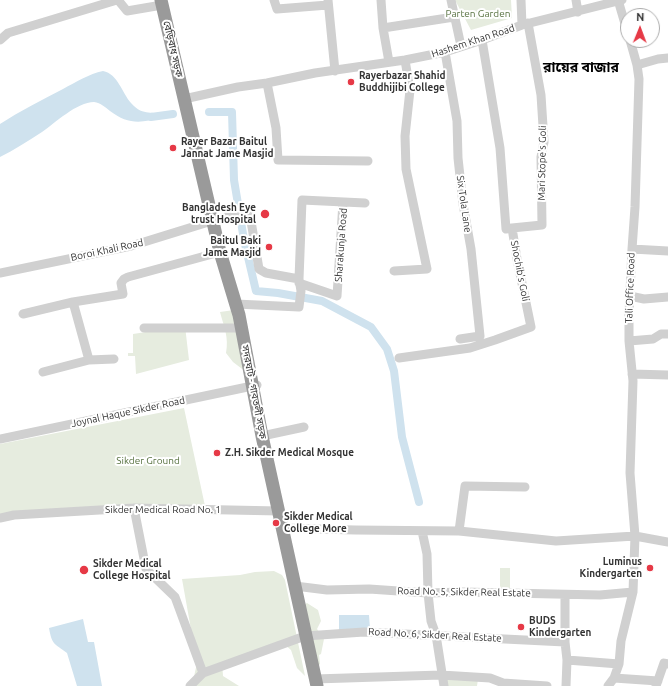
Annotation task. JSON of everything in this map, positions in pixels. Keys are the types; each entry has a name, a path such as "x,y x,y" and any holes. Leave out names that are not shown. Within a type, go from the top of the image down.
{"highway":[{"name":"বেড়িবাধ সড়ক","path":"162,3 184,99"},
{"name":"সদরঘাট - গাবতলী সড়ক","path":"184,99 220,252 236,304 255,385 262,436 316,683"}],"street":[{"path":"0,40 8,33 118,0 127,11 162,3"},
{"path":"274,0 277,9 328,3 335,71"},
{"path":"381,0 383,28 389,62"},
{"path":"451,0 461,46"},
{"path":"521,0 525,24"},
{"path":"576,0 578,12"},
{"name":"Hashem Khan Road","path":"184,99 238,87 267,83 315,73 405,60 445,52 525,24 578,12 619,0"},
{"path":"383,28 454,17"},
{"name":"Mari Stope's Goli","path":"512,228 542,225 541,157 544,142 541,95 525,24"},
{"name":"Shochib's Goli","path":"399,358 457,348 470,348 531,327 512,228 506,229 500,148 482,40"},
{"name":"Tali Office Road","path":"608,686 614,678 619,664 620,641 633,592 635,536 630,473 633,424 632,374 629,341 639,79 632,48"},
{"name":"Six Tola Lane","path":"445,52 457,121 458,158 463,204 471,249 480,336 460,339"},
{"path":"637,64 668,58"},
{"path":"394,271 427,269 406,169 405,136 410,90 405,60"},
{"path":"267,83 276,128 278,160 368,160"},
{"name":"Sharakunja Road","path":"236,304 299,307 302,200 364,203"},
{"name":"Sharakunja Road","path":"299,284 337,296 343,202"},
{"name":"Boroi Khali Road","path":"0,273 131,246 214,222 228,216 250,215 259,269 266,273 299,284"},
{"path":"632,250 668,251"},
{"path":"23,314 73,302 122,294 121,283 128,277 220,252"},
{"path":"630,296 644,299 668,298"},
{"path":"73,302 88,360"},
{"path":"144,328 242,328"},
{"path":"629,341 653,339 661,334 668,334"},
{"path":"43,372 88,360 114,359"},
{"path":"632,374 668,374"},
{"name":"Joynal Haque Sikder Road","path":"0,438 255,385"},
{"path":"262,436 304,427"},
{"path":"459,531 465,486 525,488"},
{"path":"134,508 146,569 175,597 203,673 190,686"},
{"name":"Sikder Medical Road No. 1","path":"0,518 14,515 134,508 279,511"},
{"path":"283,528 459,531 556,541 635,536 668,542"},
{"path":"422,531 427,554 428,593 431,621 436,634 441,676 444,686"},
{"name":"Road No. 5, Sikder Real Estate","path":"295,586 327,590 369,589 428,593 463,592 600,595 633,592"},
{"path":"565,595 565,642 567,660 566,686"},
{"name":"Road No. 6, Sikder Real Estate","path":"203,673 305,636 364,632 436,634 565,642"},
{"path":"567,660 619,664"},
{"path":"614,678 657,684 664,663 668,664"},
{"path":"316,683 441,676 490,678 503,683 547,686"}],"green space":[{"name":"Parten Garden","path":"455,0 511,0 512,18 471,30"},
{"path":"234,310 250,375 233,362 226,353 226,337 220,312"},
{"path":"185,326 189,360 136,374 135,356 128,356 128,353 133,353 133,334"},
{"name":"Sikder Ground","path":"184,408 205,506 0,516 0,444"},
{"path":"500,568 510,568 510,588 500,588"},
{"path":"274,571 282,575 285,580 305,676 297,668 291,650 284,644 222,663 223,676 239,686 193,686 197,663 182,579"},
{"path":"307,603 318,610 321,621 317,629 324,639 321,654 319,655 320,664 314,670 301,607"},
{"path":"445,677 478,679 477,686 446,686"}],"water":[{"path":"103,71 108,73 116,80 128,99 136,108 144,112 156,113 162,116 147,121 134,122 116,115 99,103 87,103 74,109 42,132 0,157 0,124 78,81"},
{"path":"339,615 369,615 370,629 339,630"},
{"path":"83,619 88,642 94,642 102,686 77,686 67,653 56,645 51,638 49,628"}],"waterway":[{"path":"209,112 232,112 234,180 244,240 256,291 278,293 322,301 371,327 387,349 394,371 402,437 419,502"},
{"path":"151,117 173,114"}],"place":[{"name":"Rayerbazar Shahid Buddhijibi College","path":"351,82"},
{"name":"Rayer Bazar Baitul Jannat Jame Masjid","path":"173,148"},
{"name":"Bangladesh Eye trust Hospital","path":"265,214"},
{"name":"Baitul Baki Jame Masjid","path":"269,247"},
{"name":"Z.H. Sikder Medical Mosque","path":"217,453"},
{"name":"Sikder Medical College More","path":"276,523"},
{"name":"Luminus Kindergarten","path":"650,568"},
{"name":"Sikder Medical College Hospital","path":"84,570"},
{"name":"BUDS Kindergarten","path":"521,627"}],"district":[{"name":"রায়ের বাজার","path":"581,67"}]}
